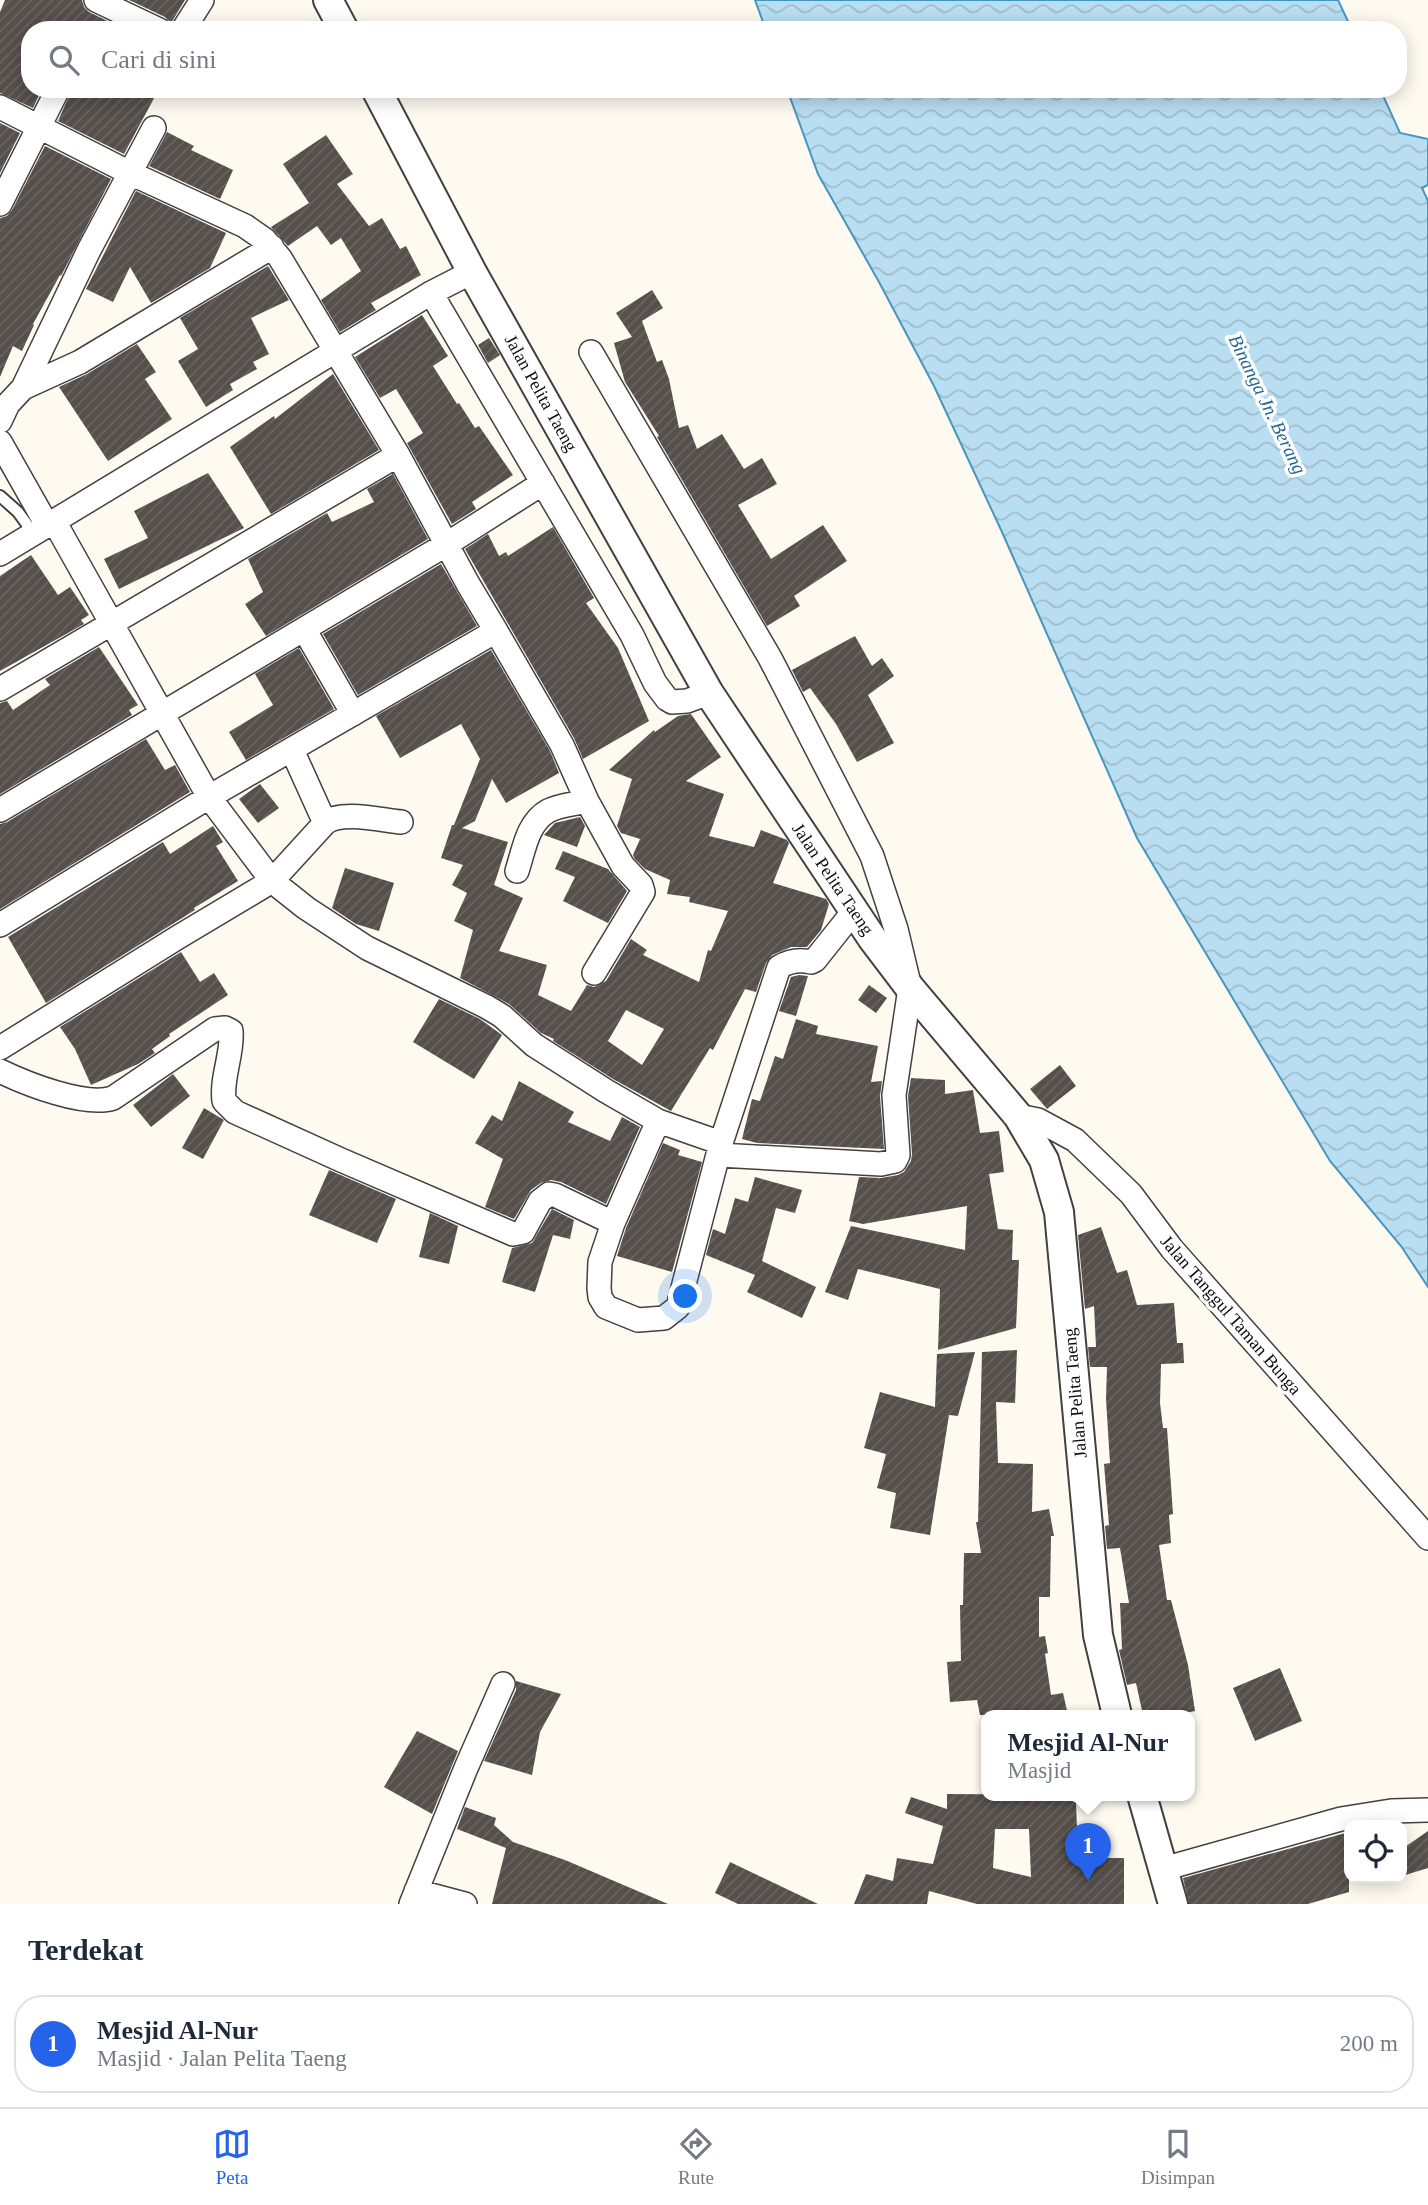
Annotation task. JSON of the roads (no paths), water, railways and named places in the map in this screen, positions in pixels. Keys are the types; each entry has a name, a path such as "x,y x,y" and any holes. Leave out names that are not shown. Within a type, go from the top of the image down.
{"street":[{"path":"189,21 202,0"},
{"path":"328,0 339,21"},
{"path":"102,1 141,21"},
{"path":"0,204 54,98"},
{"name":"Jalan Pelita Taeng","path":"381,98 472,272 709,693 854,911 909,988 1018,1116 1044,1160 1059,1212 1098,1635 1116,1710"},
{"path":"0,107 130,173 245,226 272,247 398,454 562,745 587,801 623,866 641,885 643,892 594,973"},
{"path":"0,421 8,404 23,388 89,250 154,128"},
{"path":"23,388 80,362 272,247"},
{"path":"0,554 431,293 472,272"},
{"path":"431,293 632,635 662,693 672,702 687,701 709,693"},
{"path":"0,442 6,460 45,527 110,623 209,797 272,881 306,908 367,948 488,1007 534,1045 606,1091 658,1121 720,1149 881,1164 895,1161 898,1155 894,1095 909,988 896,929 872,856 770,658 591,352"},
{"path":"0,689 398,454"},
{"path":"0,810 447,544 543,483"},
{"path":"304,629 353,714"},
{"path":"0,925 209,797 496,631"},
{"path":"292,750 325,823"},
{"path":"517,871 530,831 538,818 550,810 587,801"},
{"path":"0,1048 272,881 328,820 340,817 401,822"},
{"path":"658,1121 612,1223 600,1262 600,1297 606,1307 638,1320 664,1318 673,1314 678,1307 720,1149 779,967 802,960 815,960 854,911"},
{"path":"0,1071 81,1099 105,1101 215,1029 225,1028 231,1031 232,1041 224,1101 235,1112 513,1234 523,1232 540,1201 549,1195 555,1195 612,1223"},
{"name":"Jalan Tanggul Taman Bunga","path":"1018,1116 1038,1120 1075,1140 1131,1194 1172,1249 1428,1538"},
{"path":"465,1904 414,1897 503,1684"},
{"path":"1144,1801 1173,1904"},
{"path":"1163,1869 1340,1819 1391,1811 1428,1810"}],"lane":[{"path":"0,496 18,512 45,527"}],"water":[{"path":"755,0 1338,0 1348,21 763,21"},
{"name":"Binanga Jn. Berang","path":"790,98 1384,98 1400,133 1428,139 1428,185 1422,188 1428,201 1428,1287 1401,1246 1330,1161 1137,838 1002,532 934,386 818,174"}],"place":[{"name":"Mesjid Al-Nur","path":"1088,1881"}]}
